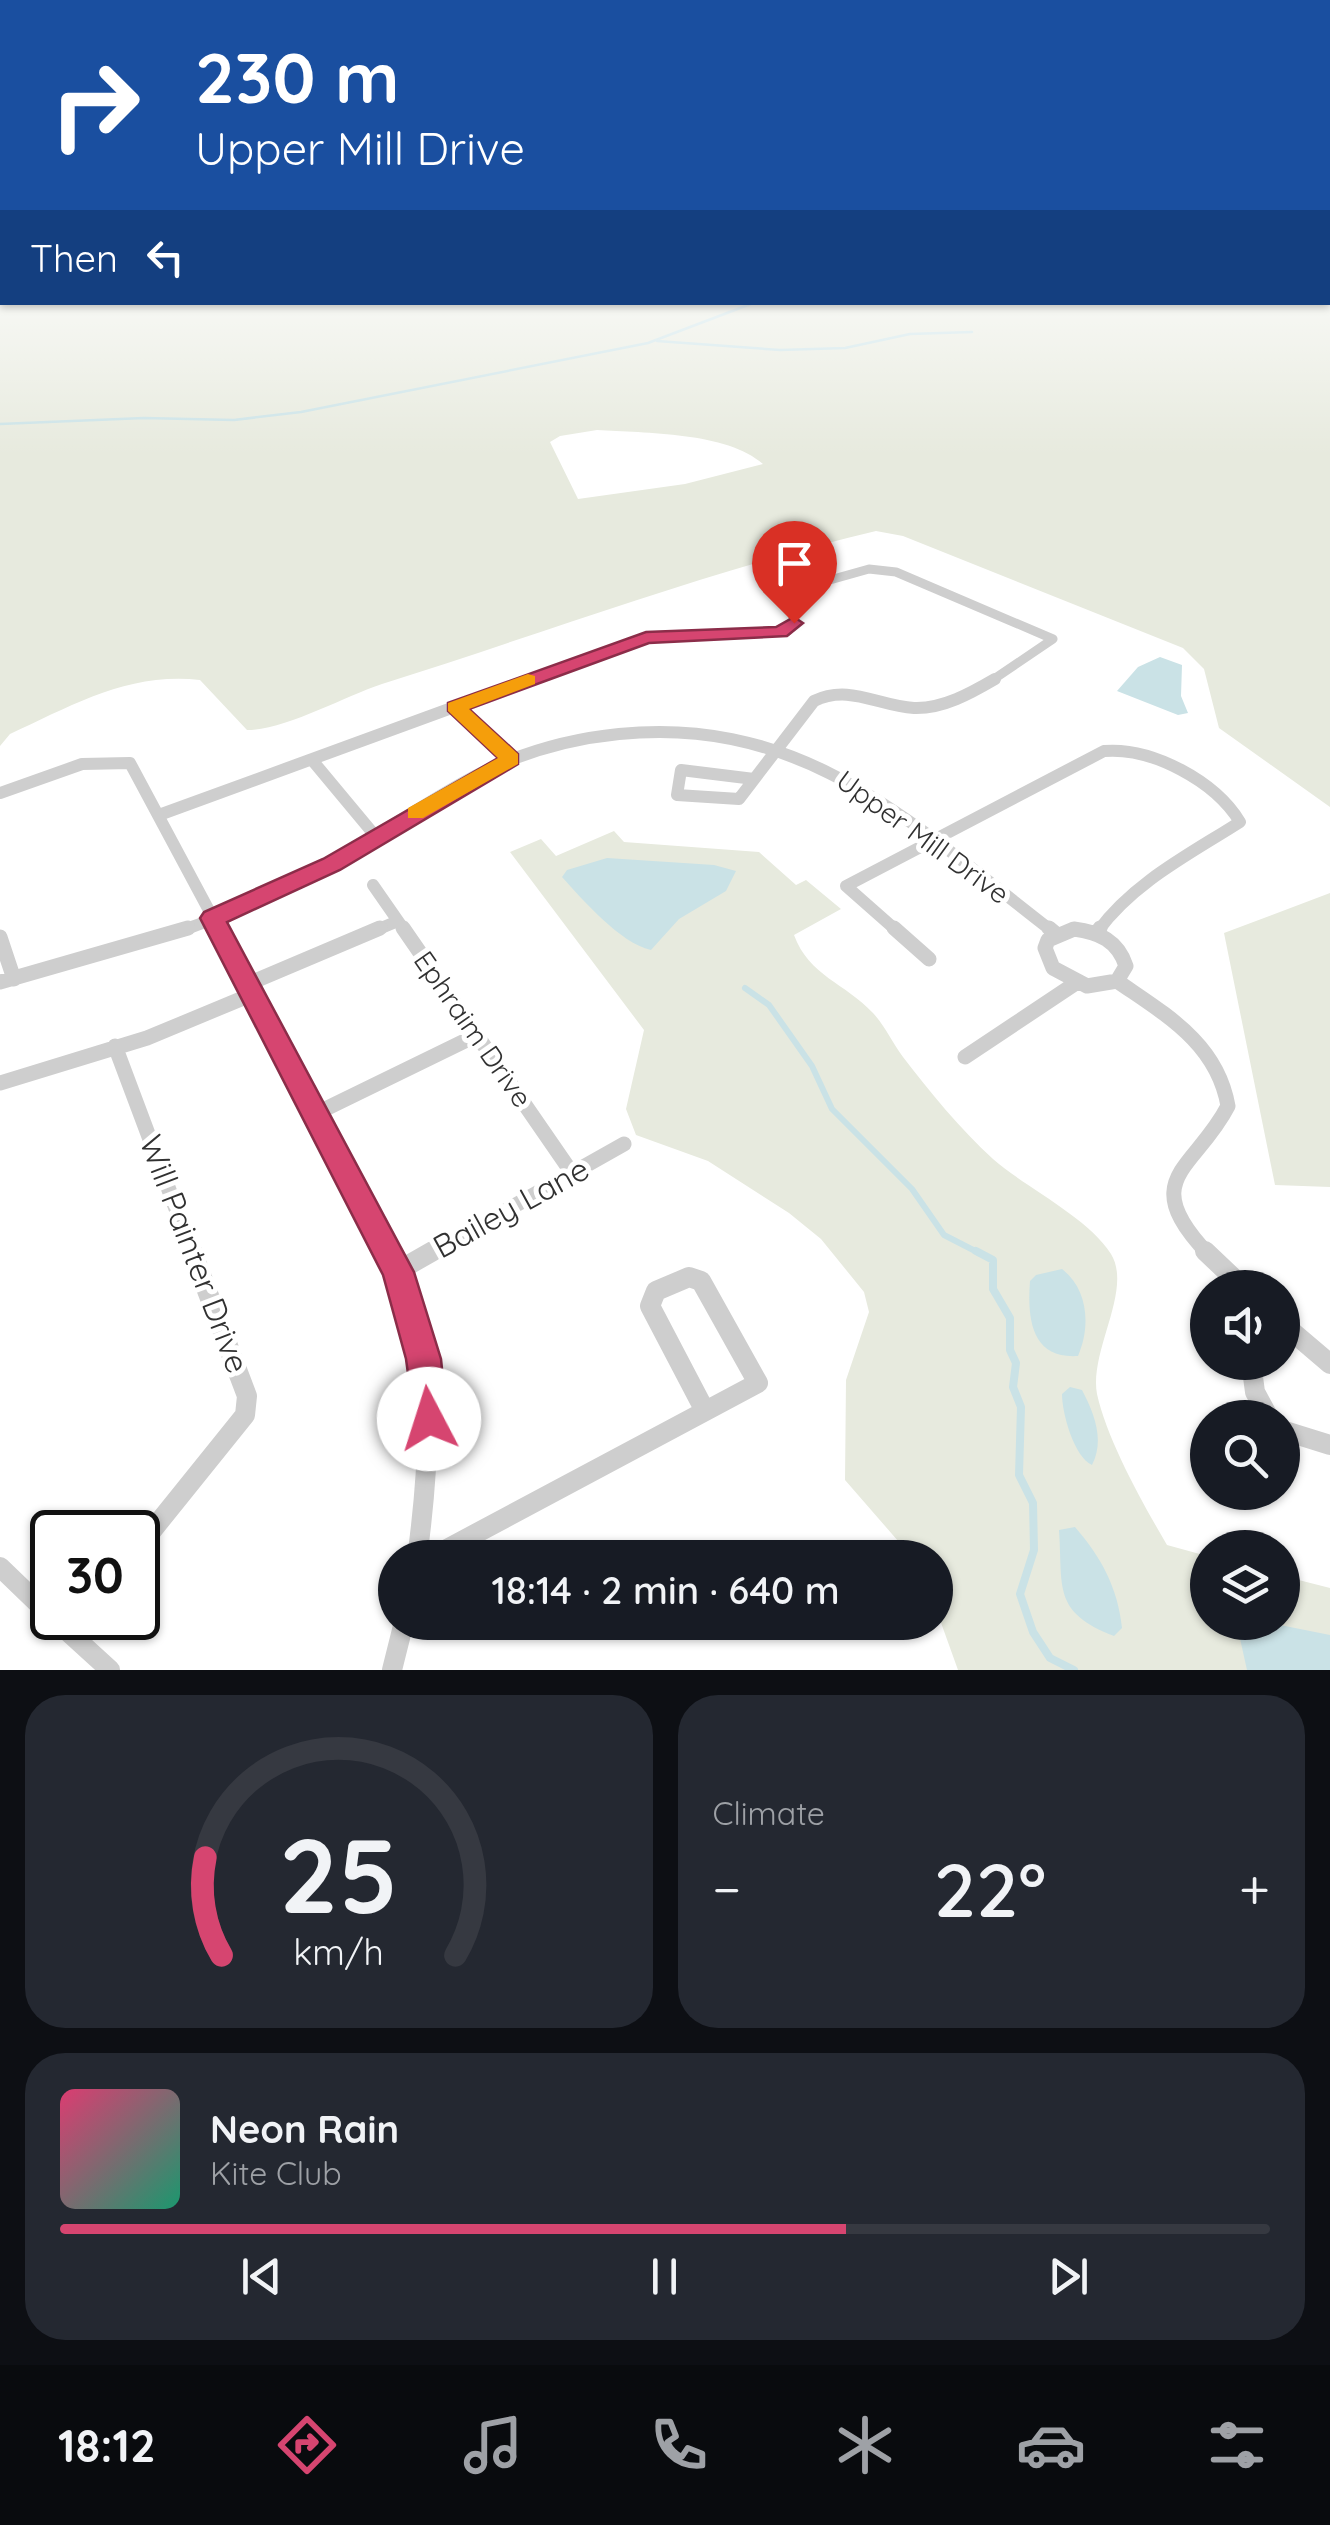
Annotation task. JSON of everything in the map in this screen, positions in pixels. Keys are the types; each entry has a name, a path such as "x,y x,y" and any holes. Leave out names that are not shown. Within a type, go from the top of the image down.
{"street":[{"path":"159,815 646,638 787,632 794,623 786,592 877,568 1053,639 1016,667 928,707 829,693 814,701 738,799 677,796 681,770 754,778"},
{"path":"455,707 511,759"},
{"name":"Upper Mill Drive","path":"7,981 154,940 276,893 511,759 581,740 656,732 728,738 778,749 866,790 1056,934"},
{"path":"929,958 846,886 1113,748 1131,749 1169,767 1240,818 1236,827 1142,885 1117,905 1097,933"},
{"path":"0,794 116,759 130,763 398,1272 423,1359 429,1419 426,1490 419,1540"},
{"path":"312,760 377,838"},
{"name":"Ephraim Drive","path":"373,885 572,1174"},
{"path":"0,1083 181,1025 398,921"},
{"path":"1074,929 1097,933 1124,956 1124,974 1117,981 1098,986 1076,983 1053,968 1045,948 1056,934 1074,929"},
{"path":"0,936 7,981"},
{"path":"1117,981 1194,1037 1221,1068 1228,1106 1210,1136 1180,1168 1177,1202 1182,1221 1194,1240 1225,1270"},
{"path":"964,1057 1076,983"},
{"path":"315,1114 477,1035"},
{"name":"Will Painter Drive","path":"115,1046 247,1396 245,1414 234,1434 160,1522"},
{"name":"Bailey Lane","path":"398,1272 624,1144"},
{"path":"464,1540 705,1412 758,1383 701,1281 689,1277 656,1291 650,1306 705,1412"},
{"path":"1300,1338 1330,1364"},
{"path":"1300,1436 1330,1445"},
{"path":"0,1566 30,1592"},
{"path":"81,1640 110,1670"},
{"path":"392,1670 400,1640"}],"shaded area":[{"path":"0,305 1330,305 1330,807 1219,728 1204,669 1183,648 903,536 876,531 751,564 628,603 382,684 262,729 247,730 200,680 174,679 102,693 10,734 0,746","holes":["597,430 661,434 729,446 763,464 685,484 578,499 550,442 560,436"]},
{"path":"614,831 624,842 759,852 796,885 806,880 841,909 794,935 809,960 873,1013 903,1057 981,1147 1088,1228 1111,1254 1117,1285 1099,1359 1097,1394 1117,1451 1167,1545 1190,1551 1190,1640 1300,1640 1300,1580 1330,1588 1330,1670 958,1670 947,1640 953,1640 953,1540 897,1540 845,1480 846,1380 869,1312 864,1292 821,1239 789,1213 708,1161 636,1135 626,1109 644,1030 510,852 541,839 556,856"},
{"path":"1330,893 1330,1187 1275,1185 1224,933"}],"water":[{"path":"1160,657 1182,665 1181,696 1188,713 1178,715 1117,691 1138,667"},
{"path":"607,858 714,865 736,871 726,891 679,919 651,950 615,930 562,877 567,870"},
{"path":"1062,1269 1077,1287 1085,1309 1085,1333 1078,1356 1051,1351 1042,1344 1032,1323 1030,1281 1036,1275"},
{"path":"1070,1387 1082,1390 1094,1417 1098,1446 1092,1465 1080,1453 1067,1423 1062,1394"},
{"path":"1075,1527 1093,1550 1112,1586 1122,1628 1114,1636 1080,1617 1065,1595 1059,1530"},
{"path":"1300,1629 1330,1635 1330,1670 1247,1670 1240,1640 1300,1640"}],"waterway":[{"path":"0,424 144,418 234,420 301,412 648,343 748,305"},
{"path":"657,341 780,350 845,348 910,334 972,332"},
{"path":"745,988 769,1005 812,1066 832,1109 912,1189 944,1235 981,1254"},
{"path":"976,1251 993,1260 993,1289 1010,1318 1010,1350 1016,1363 1013,1387 1021,1407 1019,1475 1033,1503 1034,1550 1020,1594 1033,1632 1050,1658 1074,1670"}],"slow traffic":[{"path":"415,813 511,759 455,707 528,680"}],"route":[{"path":"429,1419 423,1359 398,1272 212,918 276,893 332,864 476,776 511,759 455,707 646,638 787,632 794,623"}]}
